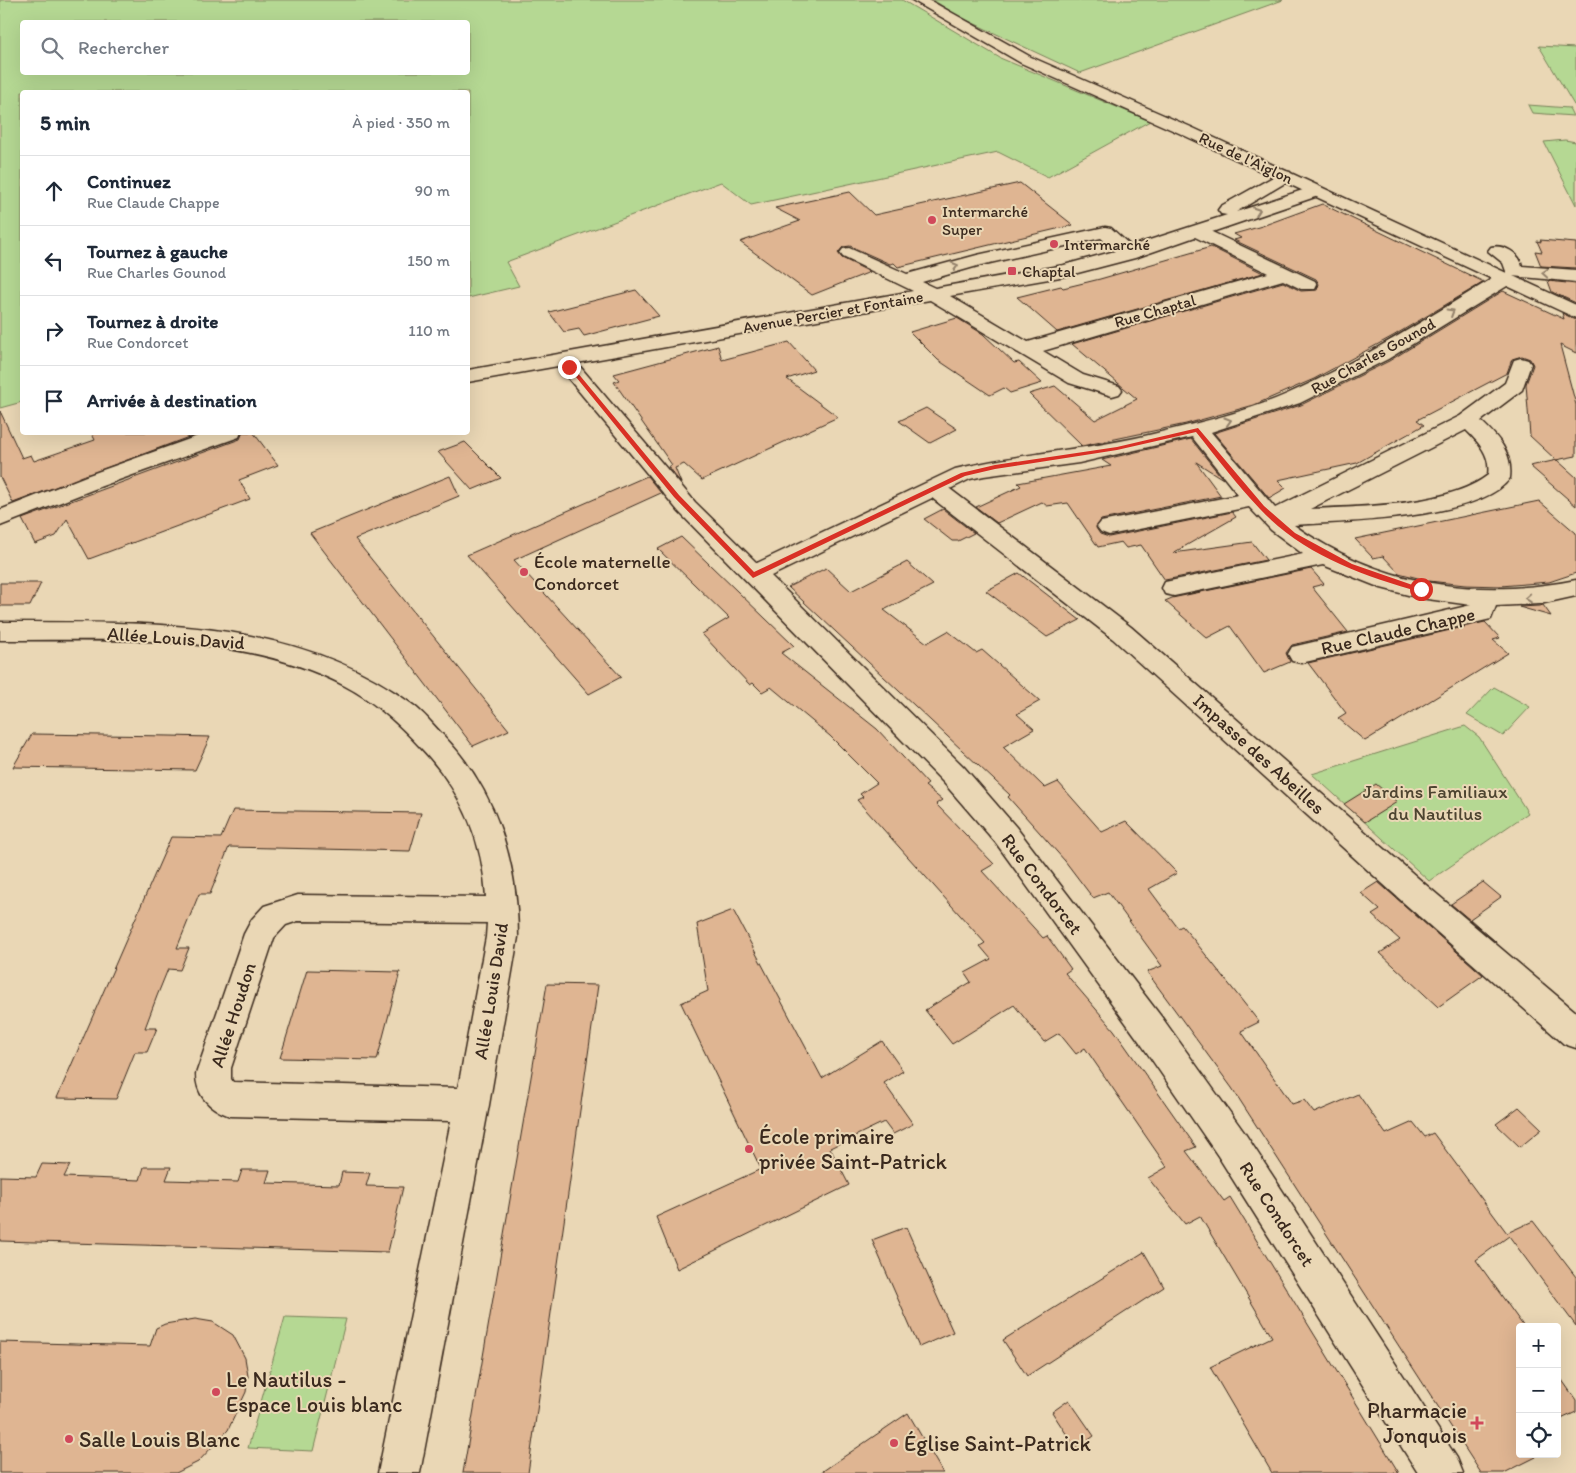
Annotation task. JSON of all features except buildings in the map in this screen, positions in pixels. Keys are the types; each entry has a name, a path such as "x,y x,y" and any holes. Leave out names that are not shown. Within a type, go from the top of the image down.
{"street":[{"name":"Rue de l'Aiglon","path":"919,0 1026,60 1171,123 1507,276 1576,312"},
{"name":"Avenue Percier et Fontaine","path":"1194,230 1284,176"},
{"name":"Avenue Percier et Fontaine","path":"470,376 1066,270 1129,254 1194,230 1240,218 1315,190"},
{"path":"1194,230 1308,286"},
{"path":"908,280 977,260 1105,232 1129,254"},
{"path":"1497,251 1512,261 1507,276 1576,276"},
{"path":"849,253 935,294 1076,378 1112,390"},
{"name":"Rue Chaptal","path":"1026,349 1283,274"},
{"name":"Rue Charles Gounod","path":"753,576 933,487 984,468 1079,456 1198,430 1293,399 1381,355 1507,276"},
{"name":"Rue Condorcet","path":"563,359 676,496 753,576 954,775 1030,867 1240,1157 1442,1473"},
{"path":"1273,518 1468,421 1515,386 1521,364"},
{"path":"1273,518 1395,509 1463,498 1487,490 1499,478 1500,462 1493,446 1468,421"},
{"name":"Rue Claude Chappe","path":"1198,430 1255,499 1292,535 1356,569 1403,585 1443,594 1485,598 1536,597 1576,588"},
{"path":"0,519 94,481 223,435"},
{"name":"Impasse des Abeilles","path":"933,487 1129,640 1415,894 1576,1033"},
{"path":"1109,527 1255,499"},
{"path":"1174,588 1312,560 1326,554"},
{"name":"Rue Claude Chappe","path":"1301,654 1482,614 1485,598"},
{"name":"Allée Louis David","path":"0,631 174,634 222,638 274,647 333,668 364,683 391,700 416,721 446,755 466,783 479,808 491,844 503,910 500,954 399,1473"},
{"name":"Allée Houdon","path":"472,1105 230,1100 219,1094 214,1087 214,1068 260,934 270,918 277,913 298,908 503,910"}],"green space":[{"path":"0,0 902,0 1000,58 1150,121 1048,177 998,152 751,205 721,182 506,262 519,286 470,298 470,90 20,90 20,403 0,408"},
{"path":"933,0 1283,0 1080,73 958,16"},
{"path":"1539,46 1576,48 1576,106 1574,105"},
{"path":"1528,105 1569,108 1573,116 1532,113"},
{"path":"1565,140 1576,142 1576,205 1544,142"},
{"path":"1494,687 1530,707 1503,736 1467,715"},
{"name":"Jardins Familiaux du Nautilus","path":"1465,726 1479,737 1528,813 1429,881 1312,774"},
{"path":"285,1317 346,1319 313,1451 248,1448"}],"place":[{"name":"Intermarché Super","path":"932,220"},
{"name":"Intermarché","path":"1054,244"},
{"name":"Chaptal","path":"1012,271"},
{"name":"École maternelle Condorcet","path":"524,572"},
{"name":"École primaire privée Saint-Patrick","path":"749,1149"},
{"name":"Le Nautilus - Espace Louis blanc","path":"216,1392"},
{"name":"Pharmacie Jonquois","path":"1477,1423"},
{"name":"Salle Louis Blanc","path":"69,1439"},
{"name":"Église Saint-Patrick","path":"894,1443"}],"route":[{"path":"569,367 676,496 753,576 963,474 984,468 1079,456 1198,430 1262,508 1292,535 1318,551 1349,566 1389,581 1421,589"}]}
